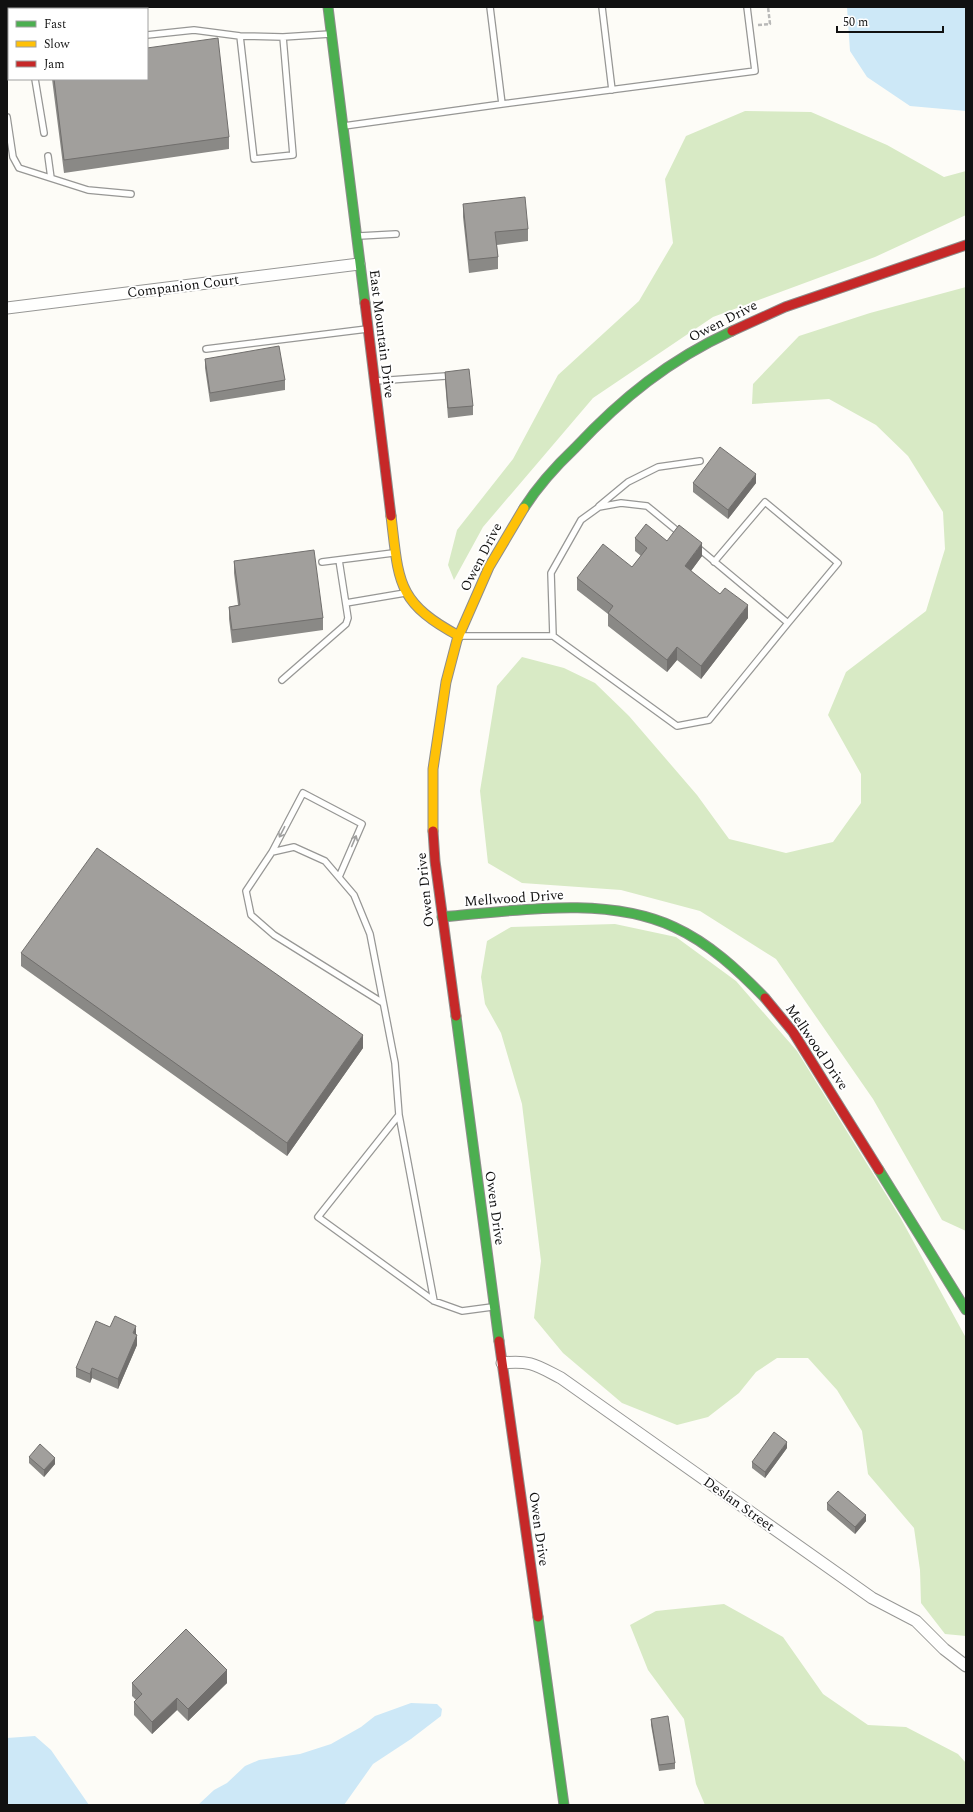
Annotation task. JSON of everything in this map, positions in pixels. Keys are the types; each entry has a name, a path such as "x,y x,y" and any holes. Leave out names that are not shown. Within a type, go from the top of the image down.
{"main road":[{"name":"East Mountain Drive","path":"328,7 398,573 405,593 413,604 432,622 459,636"},
{"name":"Owen Drive","path":"564,1805 494,1307 442,917 432,813 433,769 446,682 459,636 489,567 528,501 578,442 634,391 662,370 690,353 755,320 785,307 966,246"},
{"name":"Mellwood Drive","path":"442,917 565,909 614,911 652,919 674,926 693,937 722,958 774,1007 793,1032 966,1310"}],"street":[{"name":"Companion Court","path":"7,308 359,264"},
{"name":"Deslan Street","path":"502,1363 522,1361 537,1365 561,1378 872,1598 916,1621 944,1649 966,1666"}],"lane":[{"path":"490,7 502,104"},
{"path":"602,7 612,90"},
{"path":"343,126 755,71 747,7"},
{"path":"148,35 194,30 240,36 282,37 331,34"},
{"path":"240,36 254,159 293,155 282,37"},
{"path":"35,80 44,133"},
{"path":"7,116 14,157 19,168 88,190 131,194"},
{"path":"48,156 51,178"},
{"path":"356,236 396,234"},
{"path":"206,349 368,329"},
{"path":"374,381 446,376"},
{"path":"553,636 551,573 581,520 599,507 628,482 658,467 700,461"},
{"path":"459,636 553,636 677,726 709,720 838,563 764,502 714,562"},
{"path":"599,507 621,503 647,506 684,537"},
{"path":"690,542 788,623"},
{"path":"322,562 396,553"},
{"path":"282,680 344,628 348,618 339,560"},
{"path":"346,603 405,593"},
{"path":"339,877 362,824 304,793 272,852 246,891 251,915 274,935 383,1003"},
{"path":"272,852 294,847 325,860 354,894 370,934 395,1063 399,1115 434,1301"},
{"path":"399,1115 318,1216 434,1301 462,1310 494,1307"}],"path":[{"path":"749,26 770,24 768,7"}],"green space":[{"path":"745,111 811,112 887,145 944,177 966,171 966,215 875,257 713,317 593,398 483,527 454,580 448,565 457,530 513,459 558,375 639,301 673,243 665,179 686,136"},
{"path":"966,287 966,1231 942,1220 873,1099 776,959 700,911 621,890 522,883 488,863 480,791 497,686 522,657 564,668 595,683 629,716 697,795 729,839 786,853 833,842 861,803 861,774 828,715 846,672 926,611 945,549 943,512 908,456 876,425 829,399 752,404 753,384 799,336 870,313"},
{"path":"615,924 676,937 736,981 797,1051 900,1217 966,1338 966,1636 945,1634 921,1603 920,1570 914,1528 868,1474 862,1431 837,1390 808,1358 777,1358 756,1372 739,1393 708,1417 677,1425 622,1403 563,1353 534,1318 541,1261 522,1104 501,1033 485,1004 481,977 487,941 511,927"},
{"path":"724,1604 783,1637 823,1694 868,1725 906,1727 958,1754 966,1763 966,1805 705,1805 696,1784 684,1719 648,1670 630,1625 656,1611"}],"water":[{"path":"847,7 966,7 966,111 910,106 867,77 850,51"},
{"path":"411,1703 437,1704 442,1709 441,1716 411,1739 373,1764 344,1805 198,1805 214,1790 227,1783 245,1766 259,1760 300,1754 331,1744 361,1727 375,1716"},
{"path":"35,1736 51,1750 89,1805 7,1805 7,1738"}],"building":[{"path":"218,38 229,137 64,160 54,80 148,80 148,48"},
{"path":"525,197 528,229 495,232 498,257 469,260 463,204"},
{"path":"279,346 285,380 210,393 205,359"},
{"path":"469,369 473,406 448,408 445,372"},
{"path":"720,447 756,474 728,510 693,483"},
{"path":"646,524 667,541 679,525 702,543 685,566 720,594 725,588 748,605 701,666 677,647 667,660 608,613 613,606 577,578 603,544 632,567 647,548 635,538"},
{"path":"314,550 323,618 232,630 229,607 240,605 234,561"},
{"path":"97,848 363,1035 287,1143 21,953"},
{"path":"115,1316 136,1326 133,1333 137,1335 118,1379 92,1368 90,1374 76,1368 96,1321 110,1327"},
{"path":"774,1432 787,1442 765,1472 752,1462"},
{"path":"40,1444 55,1458 44,1470 29,1457"},
{"path":"838,1491 866,1515 855,1527 827,1503"},
{"path":"186,1629 227,1670 188,1709 177,1698 152,1722 134,1702 142,1694 132,1683"},
{"path":"668,1716 675,1763 659,1765 651,1719"}],"traffic: fast":[{"path":"328,7 365,303"},
{"path":"524,508 541,484 610,413 667,368 709,342 732,331"},
{"path":"442,917 529,909 560,908 590,908 619,911 647,917 687,933 711,949 734,967 765,998"},
{"path":"456,1016 499,1341"},
{"path":"879,1170 966,1310"},
{"path":"538,1617 564,1805"}],"traffic: slow":[{"path":"433,831 433,769 446,682 457,640 489,567 524,508"},
{"path":"391,516 396,558 399,574 404,588 423,612 438,624 459,636"}],"traffic: jam":[{"path":"732,331 785,307 966,245"},
{"path":"365,303 391,516"},
{"path":"433,831 435,861 456,1016"},
{"path":"765,998 793,1032 879,1170"},
{"path":"499,1341 538,1617"}]}
